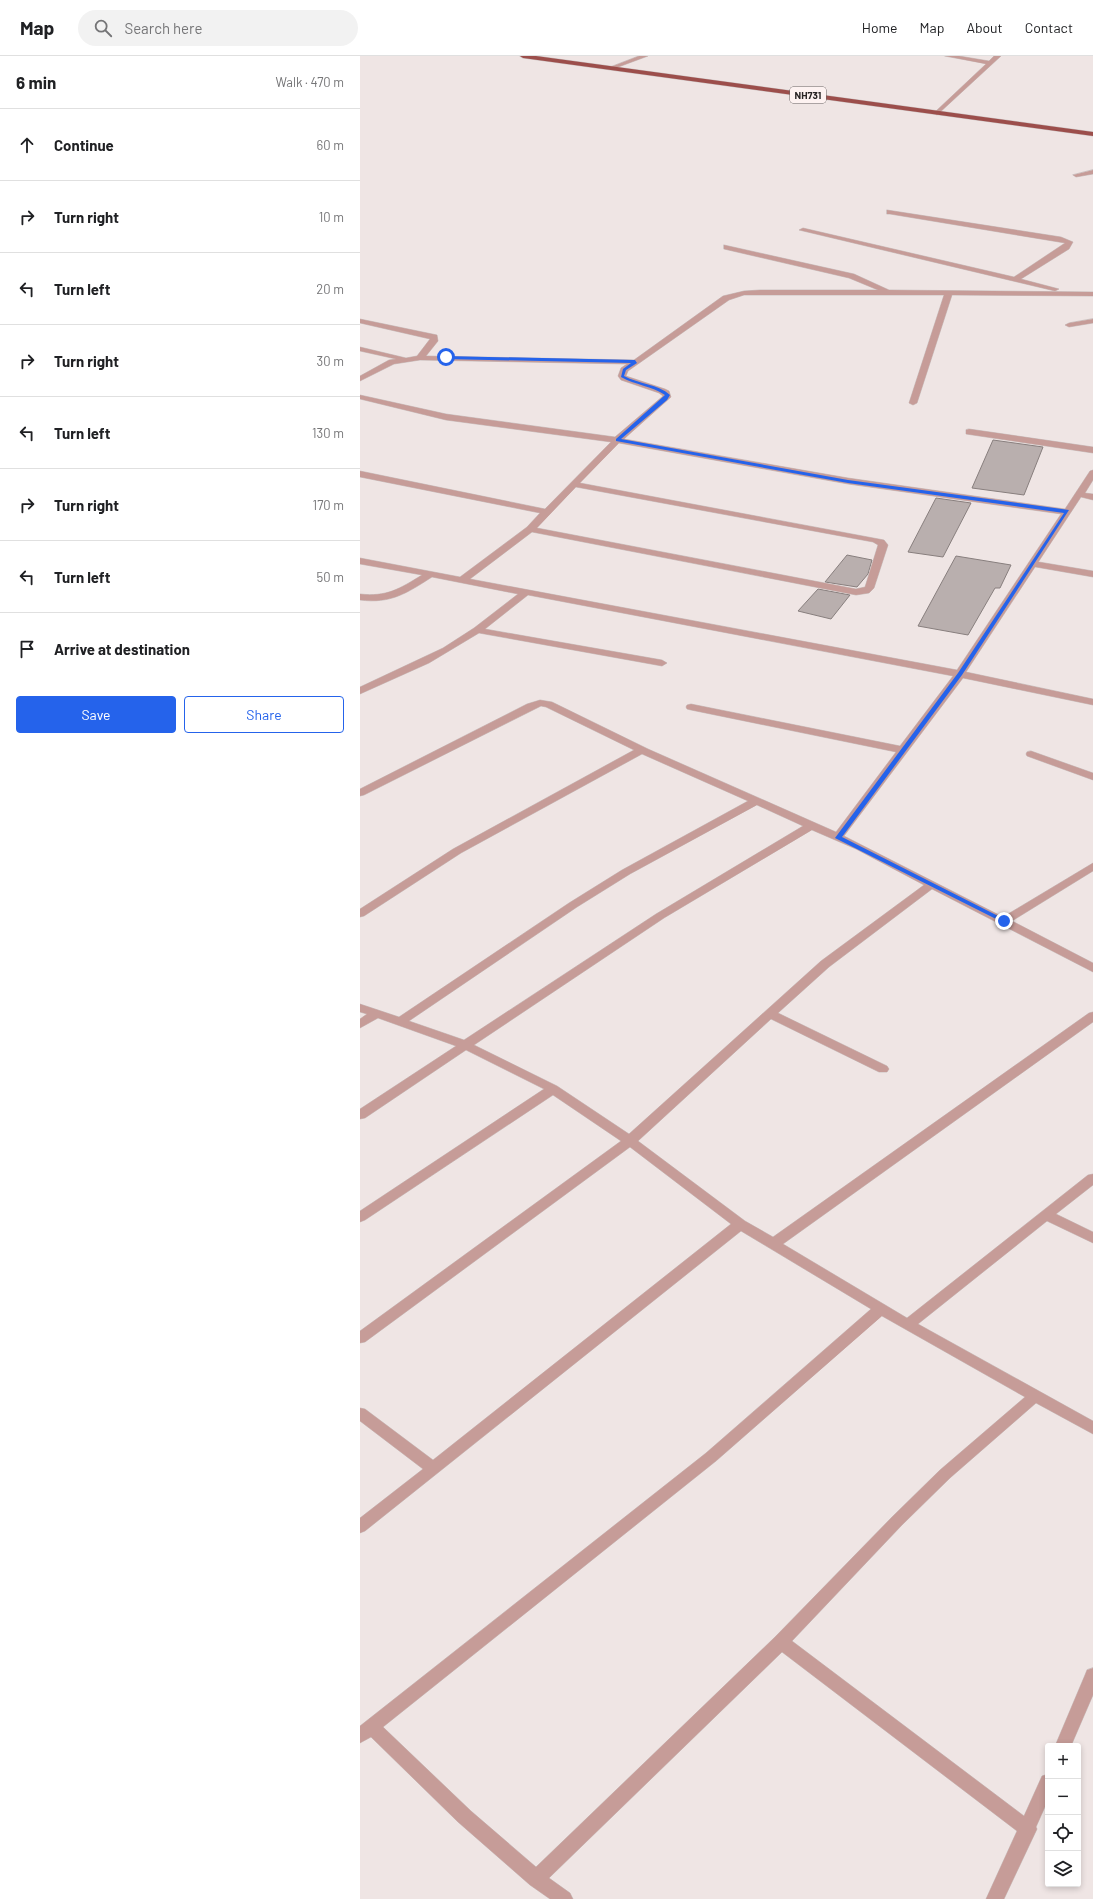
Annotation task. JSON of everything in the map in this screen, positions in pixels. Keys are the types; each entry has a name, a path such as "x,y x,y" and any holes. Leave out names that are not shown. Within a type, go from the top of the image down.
{"highway":[{"name":"NH731","path":"523,56 1093,134"}],"street":[{"path":"611,68 645,56"},
{"path":"948,56 991,63"},
{"path":"937,113 998,56"},
{"path":"1076,175 1093,172"},
{"path":"890,212 1061,239 1069,242 1066,247 1014,280"},
{"path":"804,230 1076,294"},
{"path":"728,247 851,276 890,293"},
{"path":"462,580 530,529 618,440 668,395 662,391 631,381 622,376 624,370 717,303 733,295 760,292 1093,294"},
{"path":"913,403 949,293"},
{"path":"360,321 434,337 434,341 420,358"},
{"path":"1069,325 1093,321"},
{"path":"360,349 405,359"},
{"path":"360,379 379,368 405,359 420,358 635,362"},
{"path":"360,397 439,415 618,440 848,481 1067,512"},
{"path":"969,432 1093,450"},
{"path":"838,838 960,674 1093,473"},
{"path":"360,474 547,512"},
{"path":"530,529 856,592 866,591 868,588 883,545 881,542 875,540 573,484"},
{"path":"1079,494 1093,497"},
{"path":"360,561 960,674 1093,702"},
{"path":"1033,564 1093,574"},
{"path":"360,597 383,599 396,594 431,574"},
{"path":"360,691 413,668 447,650 477,630 526,592"},
{"path":"477,630 662,663"},
{"path":"360,792 531,706 540,703 553,706 642,750 838,838 932,884 1093,968"},
{"path":"691,707 903,750"},
{"path":"360,914 457,852 642,750"},
{"path":"1031,754 1093,777"},
{"path":"400,1022 573,905 626,872 757,801"},
{"path":"360,1115 660,916 812,826"},
{"path":"1004,921 1093,866"},
{"path":"360,1338 630,1141 825,964 932,884"},
{"path":"360,1008 465,1046 553,1089 630,1141 740,1224 908,1325 1093,1428"},
{"path":"360,1024 376,1014"},
{"path":"770,1014 883,1069"},
{"path":"773,1244 1090,1023"},
{"path":"360,1216 553,1089"},
{"path":"908,1325 1093,1178"},
{"path":"1046,1215 1093,1238"},
{"path":"360,1527 740,1224"},
{"path":"564,1899 536,1879 366,1731 711,1457 881,1309"},
{"path":"536,1879 782,1642 897,1521 945,1474 1036,1396"},
{"path":"360,1413 434,1469"},
{"path":"782,1642 1028,1829"},
{"path":"1064,1743 1093,1675"},
{"path":"995,1899 1028,1829 1045,1788"}],"building":[{"path":"993,440 1043,447 1024,495 972,488"},
{"path":"936,498 971,503 943,557 908,552"},
{"path":"847,555 872,560 868,574 857,587 825,582"},
{"path":"956,556 1011,565 1000,588 995,588 968,635 918,626"},
{"path":"818,589 850,595 831,619 798,611"}],"route":[{"path":"446,357 635,362 624,370 622,376 631,381 662,391 668,395 618,440 848,481 1067,512 960,674 838,838 860,847 1004,921"}]}
